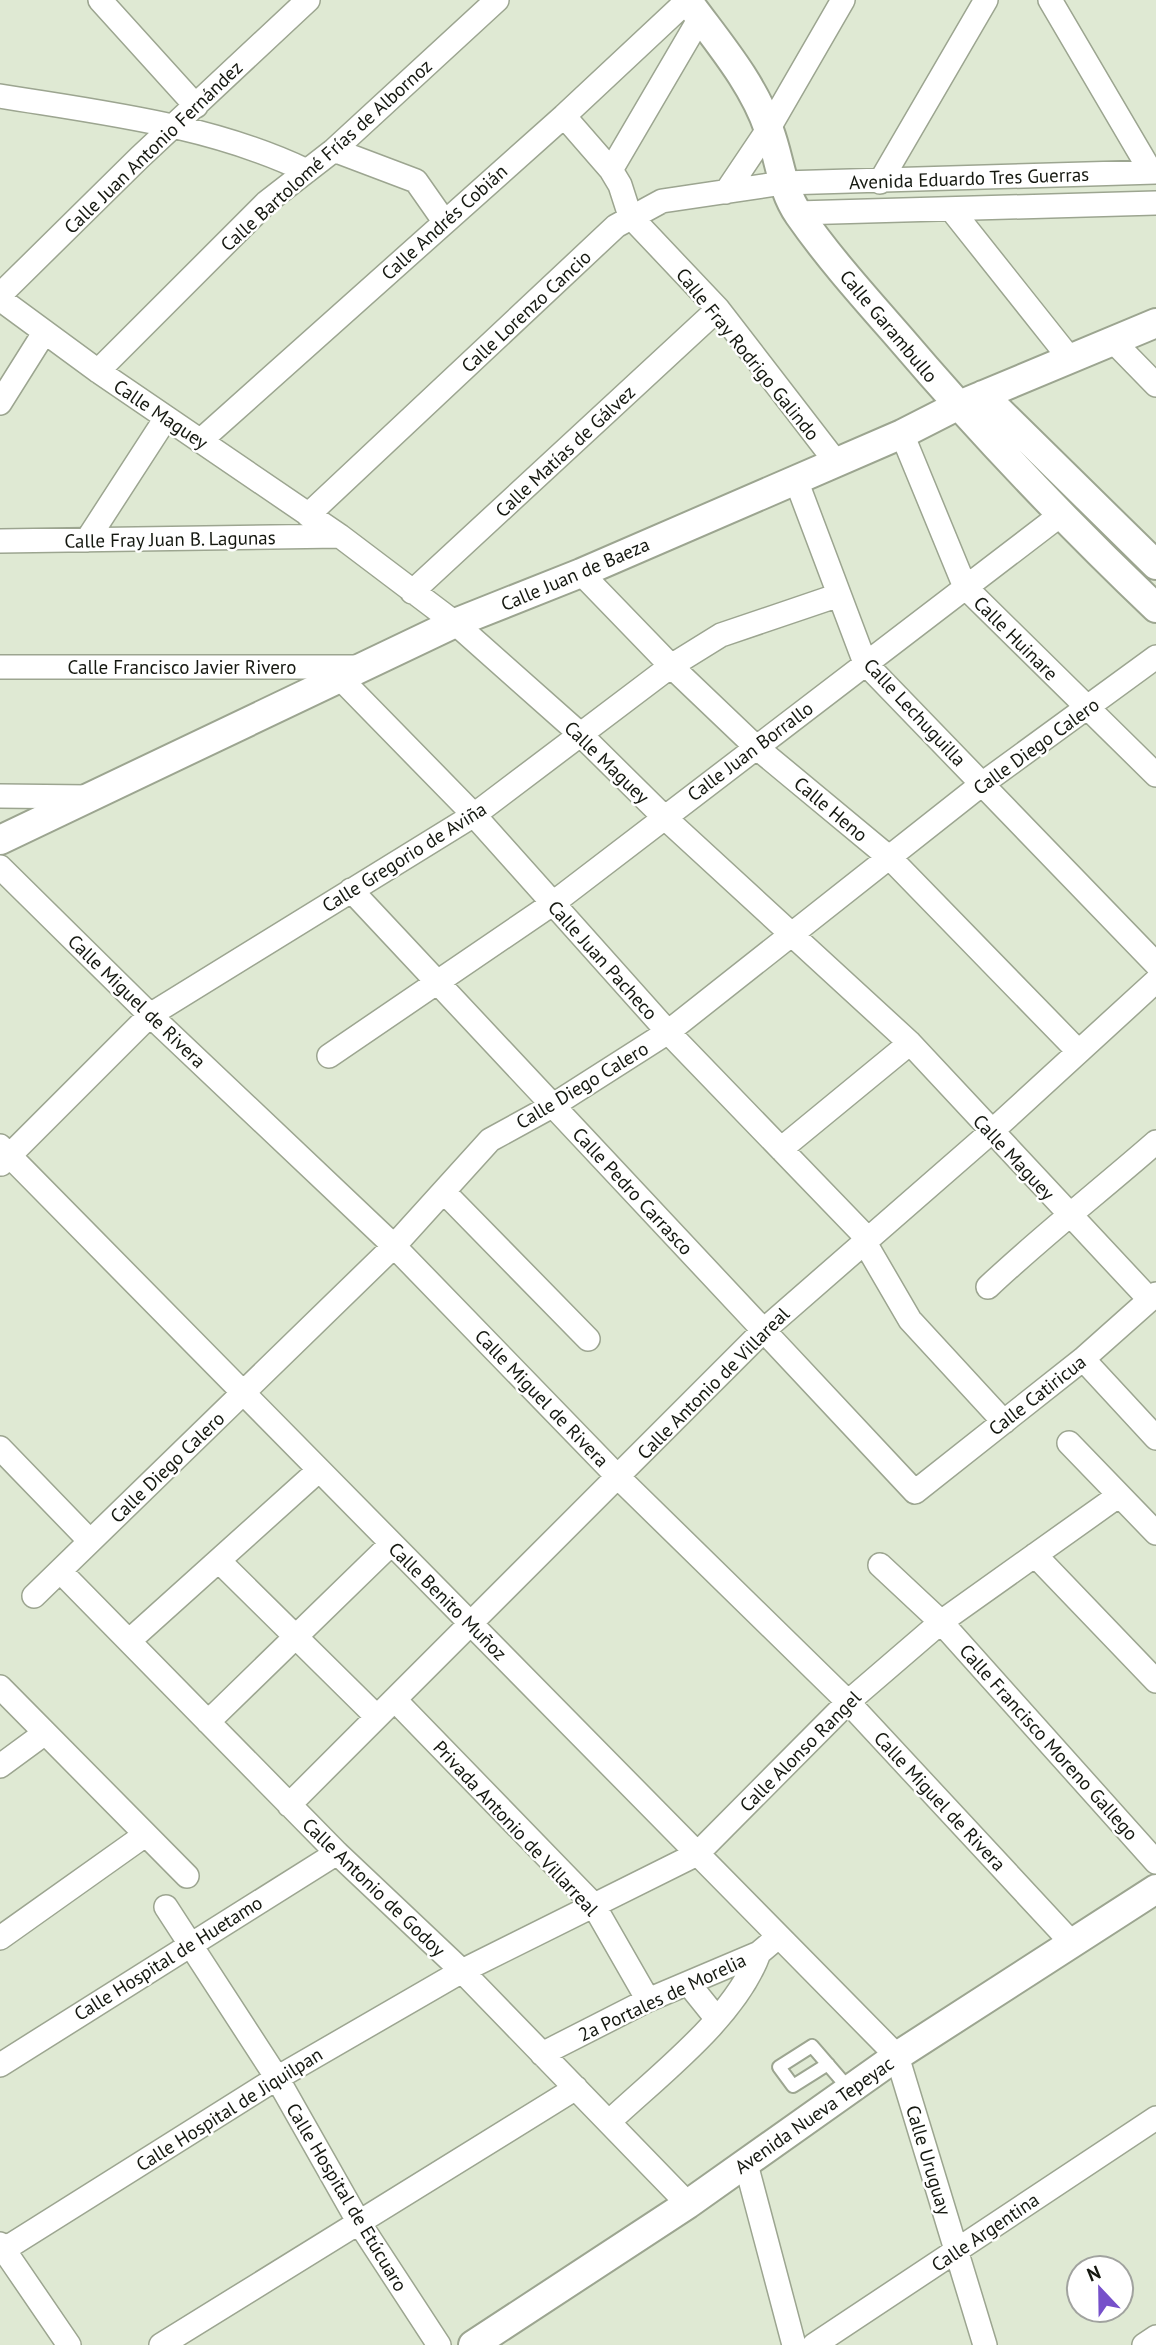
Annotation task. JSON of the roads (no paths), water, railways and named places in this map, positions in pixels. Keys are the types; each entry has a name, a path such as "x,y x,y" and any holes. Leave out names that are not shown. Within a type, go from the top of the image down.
{"street":[{"name":"Calle Juan Antonio Fernández","path":"0,297 174,125 309,0"},
{"name":"Calle Bartolomé Frías de Albornoz","path":"98,371 267,202 334,150 497,0"},
{"path":"726,192 769,128 843,0"},
{"path":"880,182 986,0"},
{"path":"1050,0 1154,172"},
{"path":"113,5 196,106"},
{"path":"611,170 690,5"},
{"name":"Calle Garambullo","path":"690,5 737,69 769,128 783,183 797,213 844,274 970,401 1156,565"},
{"name":"Calle Andrés Cobián","path":"200,441 444,221 690,5"},
{"path":"0,96 174,125 276,156 307,171"},
{"path":"564,116 621,185 630,216"},
{"path":"334,150 416,181 444,221"},
{"name":"Avenida Eduardo Tres Guerras","path":"783,183 1154,172"},
{"name":"Calle Lorenzo Cancio","path":"308,515 630,216 662,201 783,183"},
{"name":"Avenida Eduardo Tres Guerras","path":"797,213 1156,203"},
{"path":"951,209 1071,360"},
{"name":"Calle Fray Rodrigo Galindo","path":"630,216 718,309 836,462"},
{"name":"Calle Maguey","path":"0,297 98,371 340,536 454,623 580,734 664,817 910,1043 1068,1216 1153,1297"},
{"name":"Calle Matías de Gálvez","path":"412,592 718,309"},
{"name":"Calle Juan de Baeza","path":"0,840 454,623 581,573 902,434 970,401 1156,323"},
{"path":"0,403 44,332"},
{"path":"1114,342 1156,385"},
{"name":"Calle Garambullo","path":"970,401 1059,516 1156,608"},
{"path":"86,540 166,418"},
{"name":"Calle Huinare","path":"902,434 965,587 1156,775"},
{"name":"Calle Lechuguilla","path":"796,480 865,663 1156,964"},
{"name":"Calle Juan Borrallo","path":"329,1056 439,984 552,904 1059,516"},
{"name":"Calle Fray Juan B. Lagunas","path":"0,541 340,536"},
{"name":"Calle Heno","path":"581,573 671,666 756,747 891,859 1077,1050"},
{"name":"Calle Gregorio de Aviña","path":"3,1155 150,1015 474,815 671,666 721,635 839,595"},
{"name":"Calle Diego Calero","path":"34,1597 394,1246 490,1140 552,1106 668,1032 891,859 982,784 1156,657"},
{"name":"Calle Francisco Javier Rivero","path":"0,667 353,673"},
{"name":"Calle Juan Pacheco","path":"353,673 552,904 668,1032 865,1239 910,1320 1004,1422"},
{"path":"0,796 89,797"},
{"name":"Calle Miguel de Rivera","path":"0,867 150,1015 394,1246 618,1477 848,1702 1072,1942"},
{"name":"Calle Pedro Carrasco","path":"351,890 915,1492"},
{"name":"Calle Antonio de Villareal","path":"289,1805 472,1625 764,1330 865,1239 991,1132 1077,1050 1156,981"},
{"path":"781,1149 910,1043"},
{"path":"988,1287 1156,1142"},
{"name":"Calle Benito Muñoz","path":"3,1155 244,1392 897,2056"},
{"path":"444,1192 588,1339"},
{"name":"Calle Catiricua","path":"915,1492 1083,1359 1153,1297"},
{"path":"1083,1359 1156,1438"},
{"path":"1069,1443 1156,1533"},
{"path":"0,1448 90,1541"},
{"path":"129,1641 319,1470"},
{"name":"Calle Alonso Rangel","path":"462,1971 697,1854 848,1702 942,1622 1118,1496"},
{"path":"208,1722 391,1544"},
{"path":"1035,1555 1156,1681"},
{"path":"219,1561 377,1717"},
{"name":"Calle Francisco Moreno Gallego","path":"880,1565 942,1622 1156,1862"},
{"name":"Calle Antonio de Godoy","path":"60,1571 337,1853 462,1971 688,2204"},
{"path":"0,1687 187,1876"},
{"name":"Privada Antonio de Villarreal","path":"395,1700 593,1904 648,2000"},
{"path":"0,1766 45,1733"},
{"path":"0,1938 145,1835"},
{"name":"Calle Hospital de Huetamo","path":"0,2065 188,1944 337,1853"},
{"name":"Avenida Nueva Tepeyac","path":"473,2345 688,2204 897,2056 1156,1889"},
{"name":"Calle Hospital de Etúcuaro","path":"166,1907 277,2078 358,2221 439,2345"},
{"name":"2a Portales de Morelia","path":"542,2054 648,2000 759,1952 778,1937"},
{"path":"610,2121 718,2019 743,1990 759,1952"},
{"name":"Calle Hospital de Jiquilpan","path":"1,2249 277,2078 462,1971"},
{"path":"688,1983 718,2019"},
{"name":"Calle Uruguay","path":"897,2056 985,2345"},
{"path":"161,2345 576,2088"},
{"name":"Calle Argentina","path":"814,2345 1156,2118"},
{"path":"746,2164 794,2345"},
{"path":"1,2249 69,2345"},
{"path":"1144,2345 1156,2337"}],"lane":[{"path":"828,2064 850,2090"}]}
